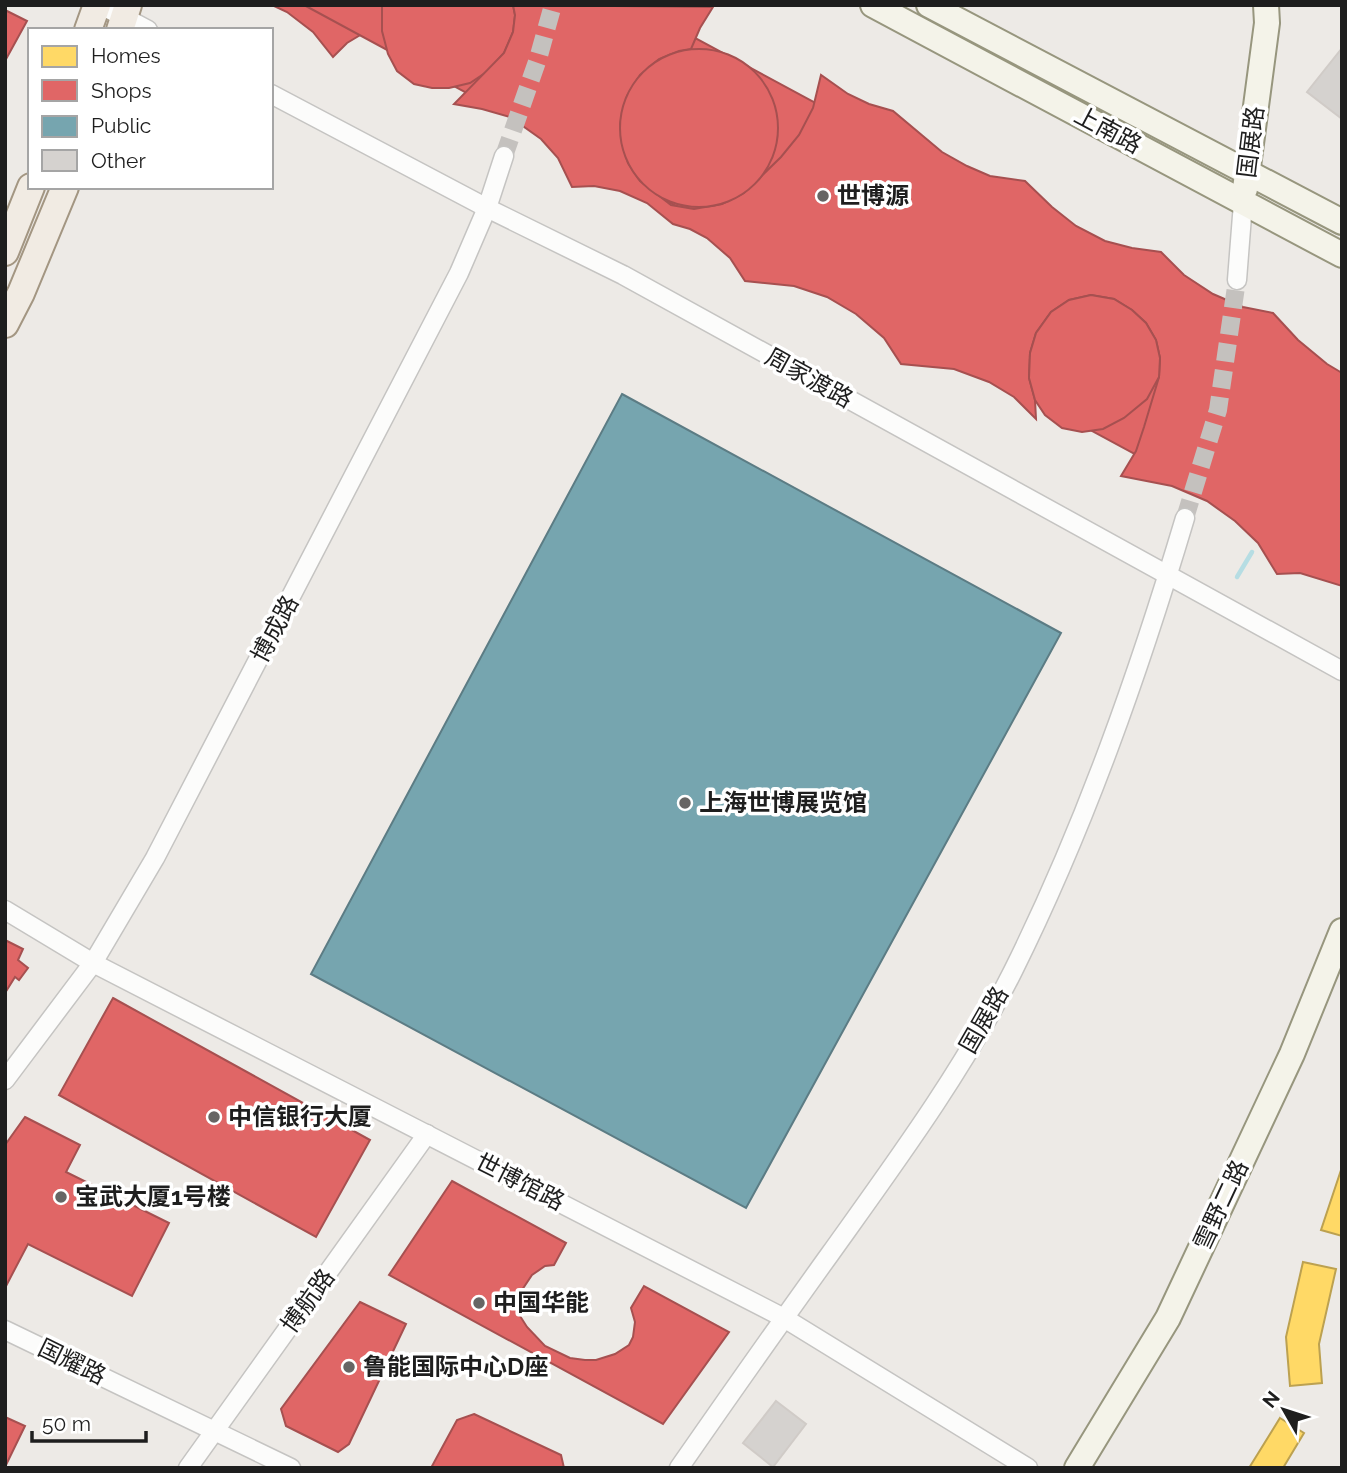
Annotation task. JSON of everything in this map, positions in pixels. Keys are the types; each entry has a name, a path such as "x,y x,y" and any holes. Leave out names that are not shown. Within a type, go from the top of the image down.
{"main road":[{"name":"上南路","path":"873,5 1342,256"},
{"name":"上南路","path":"929,5 1342,222"},
{"name":"国展路","path":"1243,203 1267,23 1266,5"},
{"path":"91,28 114,13"},
{"path":"5,252 30,189"},
{"path":"5,324 21,293 64,189"},
{"name":"雪野二路","path":"1077,1468 1168,1318 1292,1054 1342,931"}],"street":[{"path":"114,13 144,28"},
{"name":"周家渡路","path":"273,95 487,208 623,275 1342,671"},
{"name":"博成路","path":"5,1080 93,963 155,858 453,284 487,208 504,156"},
{"name":"国展路","path":"1237,280 1243,203"},
{"name":"国展路","path":"679,1468 903,1151 986,1020 1013,971 1115,733 1168,577 1185,518"},
{"name":"世博馆路","path":"5,910 93,963 785,1318 1028,1468"},
{"name":"博航路","path":"188,1468 427,1134"},
{"name":"国耀路","path":"5,1330 290,1468"}],"building: Homes":[{"path":"1342,1167 1342,1236 1321,1230"},
{"path":"1303,1262 1336,1269 1319,1344 1322,1383 1290,1386 1286,1337"},
{"path":"1280,1418 1304,1433 1283,1468 1249,1468"}],"building: Shops":[{"path":"272,5 382,5 382,22 347,43 333,57 313,32 287,12"},
{"name":"世博源","path":"304,5 634,5 1342,387 1342,566"},
{"path":"382,5 513,5 513,32 504,53 488,71 470,83 449,88 432,88 414,84 397,71 388,54 382,31"},
{"name":"世博源","path":"513,5 713,7 691,49 659,59 640,75 627,96 620,124 628,163 640,181 671,205 694,209 722,204 744,193 799,135 813,108 821,75 848,94 893,111 942,152 967,166 990,176 1025,181 1076,226 1105,241 1161,252 1184,275 1213,294 1243,307 1273,313 1298,340 1342,373 1342,586 1300,573 1277,574 1258,543 1235,521 1207,501 1172,486 1121,476 1136,451 1144,427 1159,377 1160,358 1156,340 1146,323 1114,299 1091,295 1069,300 1051,312 1036,333 1030,353 1029,378 1035,400 1036,419 1014,397 989,382 954,369 901,364 884,338 856,314 827,297 794,286 745,281 730,258 707,238 673,224 647,203 620,191 594,186 572,187 558,158 541,139 510,117 454,104 504,53 513,32"},
{"path":"5,10 27,21 5,61"},
{"path":"699,49 729,55 755,72 772,98 778,128 772,158 755,184 729,201 699,207 669,201 643,184 626,158 620,128 626,98 643,72 669,55"},
{"path":"1091,295 1114,299 1146,323 1156,340 1160,358 1159,377 1147,399 1124,418 1103,429 1082,432 1062,428 1045,415 1035,400 1029,378 1030,353 1036,333 1051,312 1069,300"},
{"path":"5,940 23,949 18,960 28,968 19,980 15,977 5,993"},
{"name":"中信银行大厦","path":"113,998 370,1140 316,1237 59,1095"},
{"name":"宝武大厦1号楼","path":"25,1117 80,1145 66,1172 169,1223 132,1296 28,1244 5,1288 5,1145"},
{"name":"中国华能","path":"452,1181 566,1243 554,1265 545,1266 532,1275 519,1299 520,1316 545,1346 570,1358 585,1360 596,1360 615,1354 629,1345 633,1337 635,1322 631,1308 644,1286 729,1332 663,1424 389,1275"},
{"name":"鲁能国际中心D座","path":"360,1302 406,1324 349,1444 338,1452 286,1426 281,1409"},
{"path":"474,1414 561,1455 564,1468 431,1468 457,1420"},
{"path":"5,1417 25,1426 5,1467"}],"building: Public":[{"name":"上海世博展览馆","path":"622,394 1061,633 746,1208 311,974"}],"building: Other":[{"path":"1342,48 1342,119 1307,92"},
{"path":"776,1401 806,1424 773,1467 743,1443"}],"waterway":[{"path":"1237,577 1252,552"}],"tunnel":[{"path":"504,156 538,59 553,5"},
{"path":"1185,518 1218,410 1237,280"}],"place":[{"name":"世博源","path":"823,196"},
{"name":"上海世博展览馆","path":"685,803"},
{"name":"中信银行大厦","path":"214,1117"},
{"name":"宝武大厦1号楼","path":"61,1197"},
{"name":"中国华能","path":"479,1303"},
{"name":"鲁能国际中心D座","path":"349,1367"}]}
